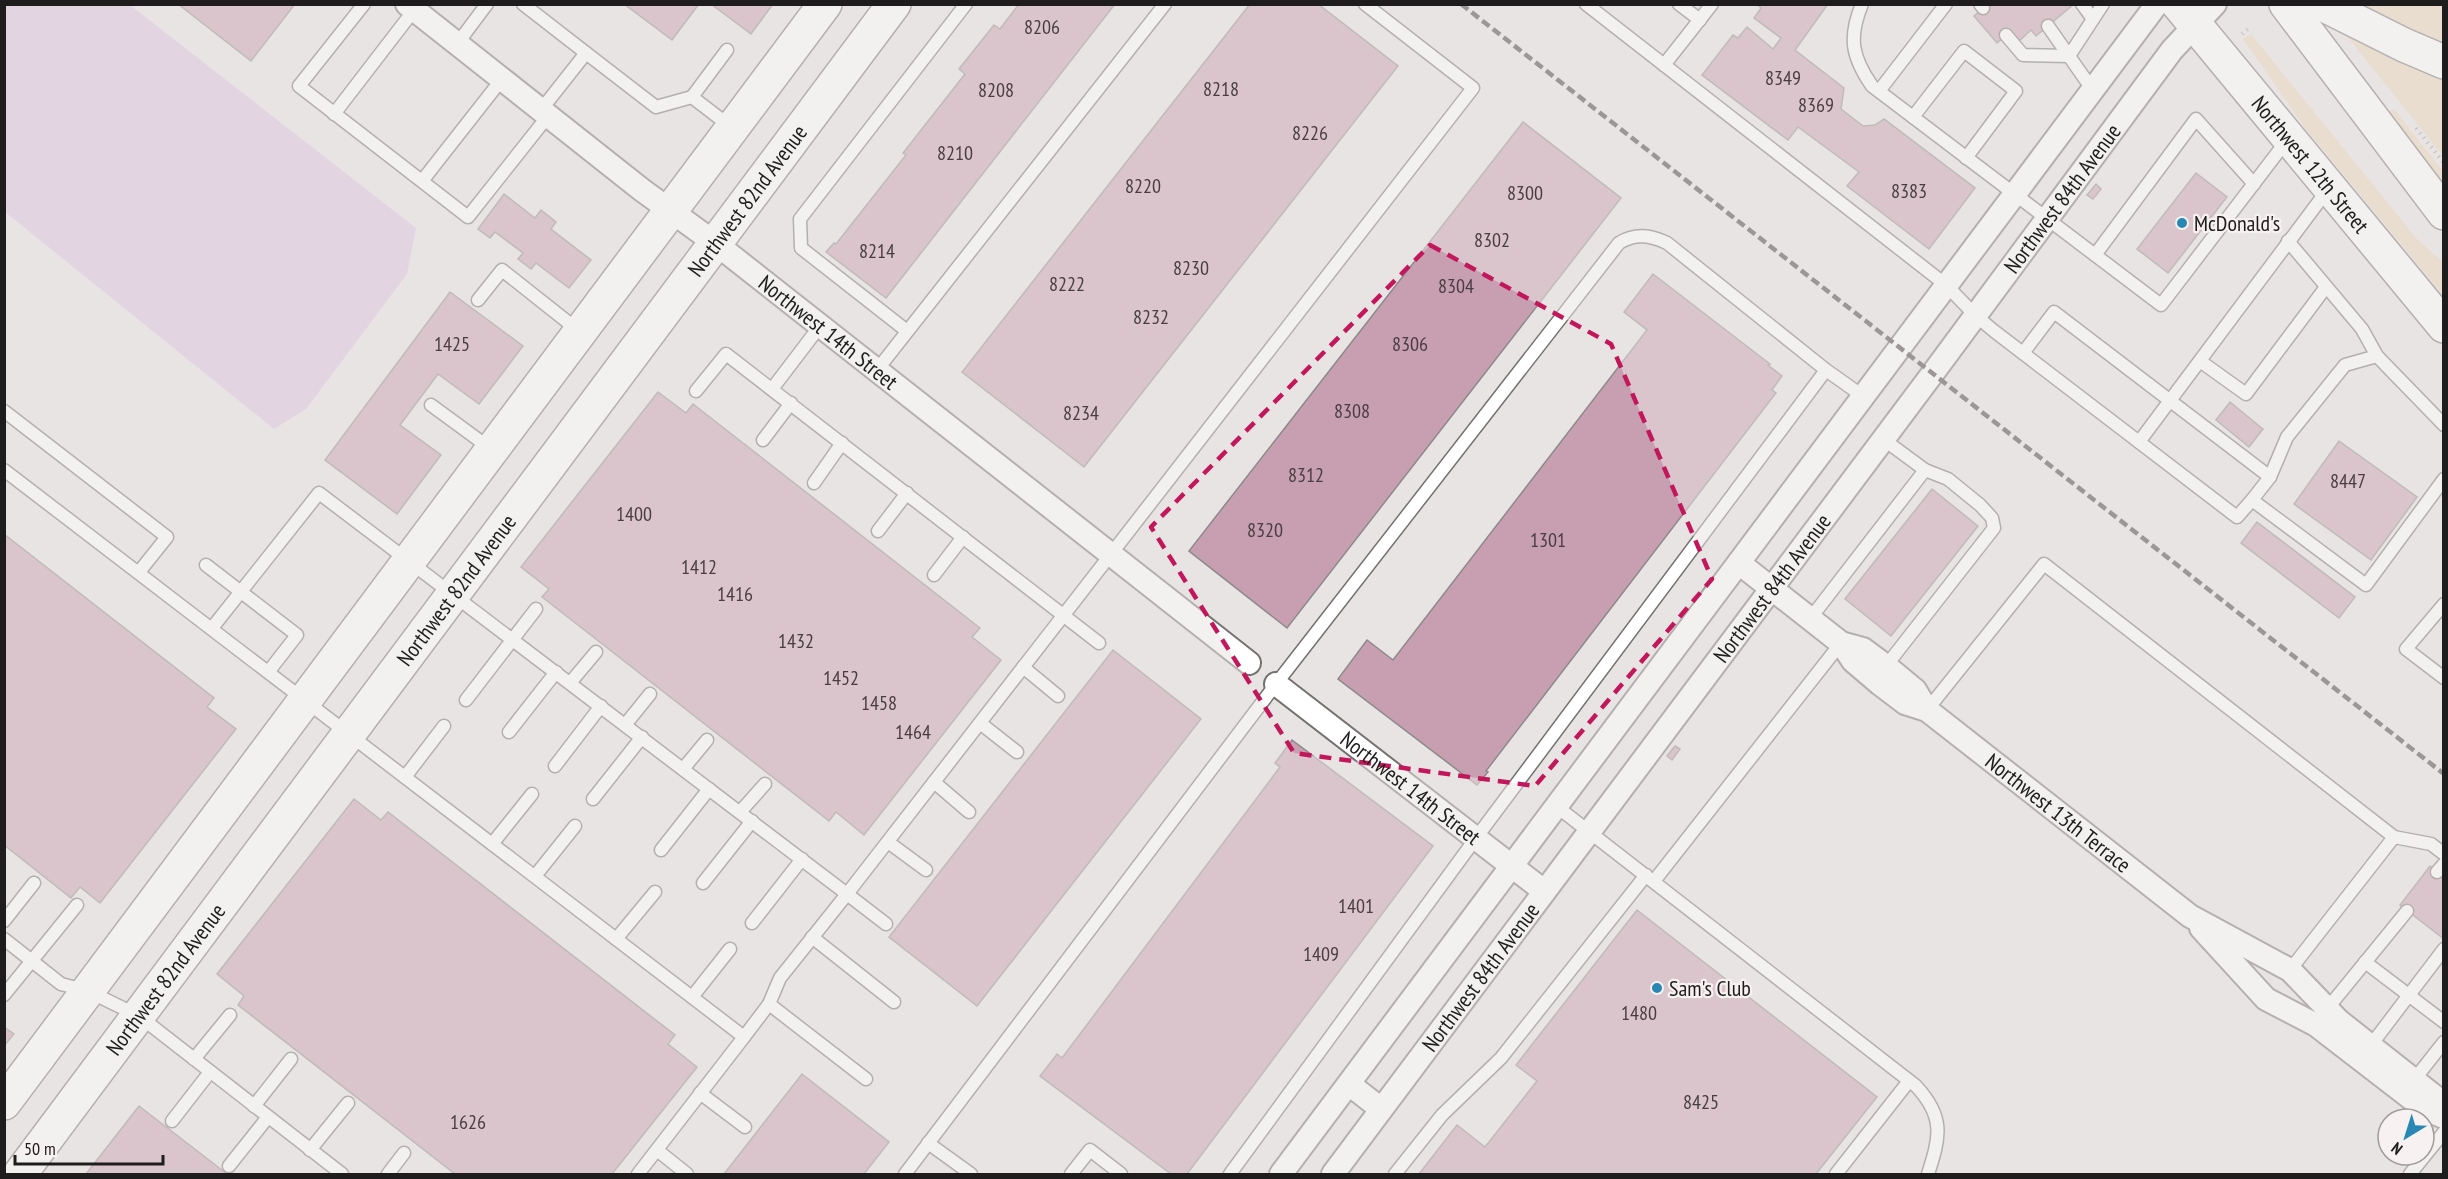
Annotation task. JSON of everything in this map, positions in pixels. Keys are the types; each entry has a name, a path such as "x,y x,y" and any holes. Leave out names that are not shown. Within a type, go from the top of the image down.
{"main road":[{"path":"4,1103 825,4"},
{"name":"Northwest 82nd Avenue","path":"20,1174 894,4"},
{"path":"2286,4 2444,213"},
{"path":"2322,4 2444,62"},
{"name":"Northwest 12th Street","path":"2196,11 2289,138 2444,326"}],"street":[{"name":"Northwest 84th Avenue","path":"1281,1174 2157,4"},
{"name":"Northwest 14th Street","path":"410,7 544,113 715,243 1249,663"},
{"name":"Northwest 84th Avenue","path":"1333,1174 1976,316 2172,50 2196,11"},
{"name":"Northwest 13th Terrace","path":"1738,563 1841,643 1853,662 1880,684 1905,703 1927,710 2190,916 2266,999 2414,1080 2434,1096 2444,1109"},
{"name":"Northwest 13th Terrace","path":"1841,643 1863,649 1886,666 1915,690 1927,710"},
{"name":"Northwest 14th Street","path":"1276,684 1544,891"},
{"name":"Northwest 13th Terrace","path":"2190,916 2289,970 2365,1052 2425,1109 2444,1117"},
{"path":"1349,1084 1381,1109"}],"lane":[{"path":"364,4 299,86 468,217 586,53"},
{"path":"457,44 487,4"},
{"path":"523,4 656,107 692,97 728,50"},
{"path":"907,331 801,248 800,219 966,4"},
{"path":"877,370 1165,4"},
{"path":"638,1174 769,1004 780,978 848,894 1473,88 1365,4"},
{"path":"1586,4 1946,285 1976,316 2237,517 2270,477 2287,437 2345,364 2377,356"},
{"path":"1679,4 1700,20"},
{"path":"1664,65 1712,4"},
{"path":"1862,4 1854,22 1853,45 1859,67 1872,86 2161,304 2289,138"},
{"path":"2082,4 2093,19"},
{"path":"2069,56 2103,4"},
{"path":"1879,91 1941,6"},
{"path":"334,114 410,7"},
{"path":"2048,26 2092,89"},
{"path":"2006,35 2023,55 2069,56"},
{"path":"1913,117 1964,51 2016,91 1966,158"},
{"path":"422,181 502,80"},
{"path":"692,97 733,128"},
{"path":"2095,255 2196,119 2254,183"},
{"path":"2139,442 2329,188"},
{"path":"905,1174 1276,684 1613,249 1626,239 1647,235 1666,243 1826,370 1864,397"},
{"path":"2288,241 2362,329 2377,356 2444,424"},
{"path":"478,300 501,270 580,332"},
{"path":"2200,361 2246,394 2326,287"},
{"path":"2024,353 2054,312 2270,477"},
{"path":"772,389 820,326"},
{"path":"696,391 726,354 1099,644"},
{"path":"1230,1174 1476,838 1826,370"},
{"path":"763,440 791,403"},
{"path":"430,405 492,450"},
{"path":"4,411 167,537 139,572"},
{"path":"1883,439 1924,470 1948,479 1980,505 1992,518 1994,528 1886,666"},
{"path":"814,483 842,443"},
{"path":"4,470 744,1037"},
{"path":"1810,619 1924,470"},
{"path":"2252,500 2366,585 2444,479"},
{"path":"212,628 319,493 885,924"},
{"path":"878,531 907,493"},
{"path":"934,575 963,537"},
{"path":"1927,710 2044,564 2394,837 2424,842 2444,854"},
{"path":"206,565 297,635 269,672"},
{"path":"2444,604 2406,649 2444,678"},
{"path":"466,700 536,609"},
{"path":"1395,1174 1434,1124 1507,1052 1841,643"},
{"path":"570,683 596,652"},
{"path":"1023,667 1058,696"},
{"path":"509,732 556,672"},
{"path":"625,725 650,694"},
{"path":"555,766 601,706"},
{"path":"980,723 1017,752"},
{"path":"405,777 444,726"},
{"path":"593,799 642,737"},
{"path":"683,769 707,740"},
{"path":"934,782 969,812"},
{"path":"740,812 765,784"},
{"path":"661,850 709,789"},
{"path":"492,844 532,794"},
{"path":"1557,806 1926,1096 1937,1117 1938,1130 1935,1153 1928,1174"},
{"path":"703,884 752,821"},
{"path":"535,876 575,826"},
{"path":"2289,970 2394,837"},
{"path":"888,842 926,870"},
{"path":"752,923 802,860"},
{"path":"4,921 34,884"},
{"path":"616,939 654,892"},
{"path":"4,995 77,905"},
{"path":"2327,1009 2407,911"},
{"path":"812,937 894,1002"},
{"path":"4,939 61,984 88,991 139,1016 310,1150 326,1170 342,1174"},
{"path":"692,997 730,949"},
{"path":"2365,1052 2444,949"},
{"path":"2366,962 2444,1022"},
{"path":"769,1004 866,1079"},
{"path":"194,1059 230,1015"},
{"path":"2414,1080 2444,1042"},
{"path":"254,1106 291,1059"},
{"path":"172,1121 210,1072"},
{"path":"1836,1174 1909,1081"},
{"path":"700,1093 745,1127"},
{"path":"310,1150 348,1103"},
{"path":"229,1166 268,1117"},
{"path":"2410,1174 2444,1132"},
{"path":"928,1143 971,1174"},
{"path":"657,1150 687,1174"},
{"path":"1071,1174 1090,1150 1121,1174"},
{"path":"388,1174 404,1153"}],"path":[{"path":"2242,34 2248,29"}],"highlighted area":[{"path":"1430,245 1611,344 1712,579 1535,786 1294,753 1151,527"}],"shaded area":[{"path":"4,5 130,5 416,228 407,274 306,409 274,429 5,212"},
{"path":"2351,5 2443,5 2443,47"},
{"path":"2341,29 2443,75 2443,156"},
{"path":"2251,34 2417,239 2443,262 2443,295 2305,128 2243,39"},
{"path":"2394,109 2443,171 2443,185 2389,112"}],"building":[{"path":"178,4 295,4 251,61"},
{"path":"624,4 699,4 672,40"},
{"path":"711,4 773,4 751,34"},
{"path":"1019,4 1115,4 886,298 826,252 834,243 836,244 906,155 903,153 965,74 959,69 994,25 1000,29"},
{"path":"1250,4 1318,4 1398,66 1084,467 962,372"},
{"path":"1757,4 1828,4 1795,50 1844,88 1841,109 1863,126 1875,125 1884,119 1975,188 1929,249 1847,186 1859,172 1798,127 1788,140 1702,75 1733,35 1738,38 1747,27 1773,49 1781,38 1754,18 1761,8"},
{"path":"1988,4 2074,4 2036,36 2031,30 2018,42 2010,32 1997,43 1974,16"},
{"path":"1523,122 1621,198 1287,628 1189,551"},
{"name":"McDonald's","path":"2196,173 2227,197 2168,273 2137,249"},
{"path":"2096,184 2101,189 2093,199 2087,195"},
{"path":"504,194 535,218 541,210 556,222 551,229 591,260 569,288 536,263 531,269 518,259 523,253 495,232 490,238 478,229"},
{"path":"1653,274 1770,364 1768,365 1782,376 1772,390 1776,393 1477,785 1338,679 1367,640 1393,660 1647,330 1624,312"},
{"path":"450,292 523,346 479,404 438,374 400,425 441,455 397,514 325,460"},
{"path":"658,392 686,413 693,404 980,628 972,637 1001,660 864,835 836,812 829,821 542,597 549,589 521,567"},
{"path":"2230,402 2263,429 2249,447 2216,420"},
{"path":"2339,441 2417,497 2371,560 2294,504"},
{"path":"1932,489 1978,526 1891,636 1845,599"},
{"path":"2257,522 2355,597 2339,618 2241,543"},
{"path":"4,534 214,698 207,707 236,729 100,903 80,887 71,898 4,845"},
{"path":"1113,650 1201,719 977,1006 889,937"},
{"path":"1292,740 1433,846 1187,1174 1171,1174 1040,1076 1057,1054 1062,1058 1280,767 1275,763"},
{"path":"1675,746 1680,749 1672,760 1667,756"},
{"path":"354,799 381,820 388,812 675,1035 668,1044 697,1067 612,1174 455,1174 238,1005 244,996 217,974"},
{"path":"2430,866 2444,877 2444,939 2400,905"},
{"name":"Sam's Club","path":"1637,910 1877,1097 1816,1174 1419,1174 1457,1125 1485,1147 1537,1081 1516,1065"},
{"path":"4,1027 14,1034 4,1046"},
{"path":"802,1074 889,1142 864,1174 724,1174"},
{"path":"139,1106 227,1174 86,1174"}],"railway":[{"path":"1461,4 2444,774"}],"place":[{"name":"McDonald's","path":"2182,223"},
{"name":"Sam's Club","path":"1657,988"}]}
